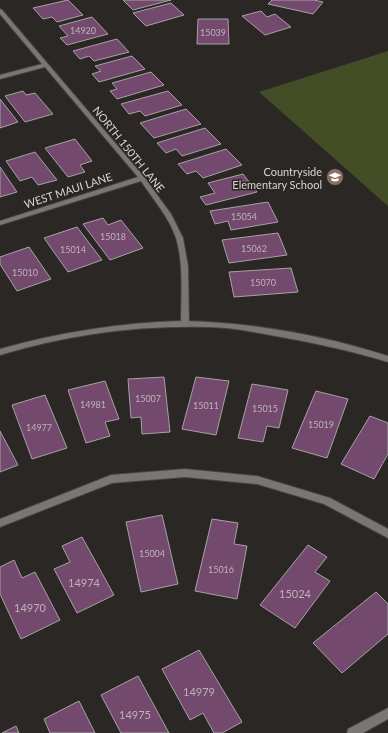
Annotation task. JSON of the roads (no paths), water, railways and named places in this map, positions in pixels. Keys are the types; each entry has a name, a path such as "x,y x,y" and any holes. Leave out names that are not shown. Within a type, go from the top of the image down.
{"street":[{"name":"NORTH 150TH LANE","path":"0,11 142,178 168,214 179,238 184,266 185,324"},
{"path":"0,77 46,64"},
{"name":"WEST MAUI LANE","path":"0,223 142,178"},
{"path":"0,352 38,341 88,332 130,327 208,324 286,334 326,342 388,359"},
{"path":"0,524 111,479 185,473 257,480 327,501 388,534"},
{"path":"352,733 388,713"}],"place":[{"name":"Countryside Elementary School","path":"335,177"}]}
